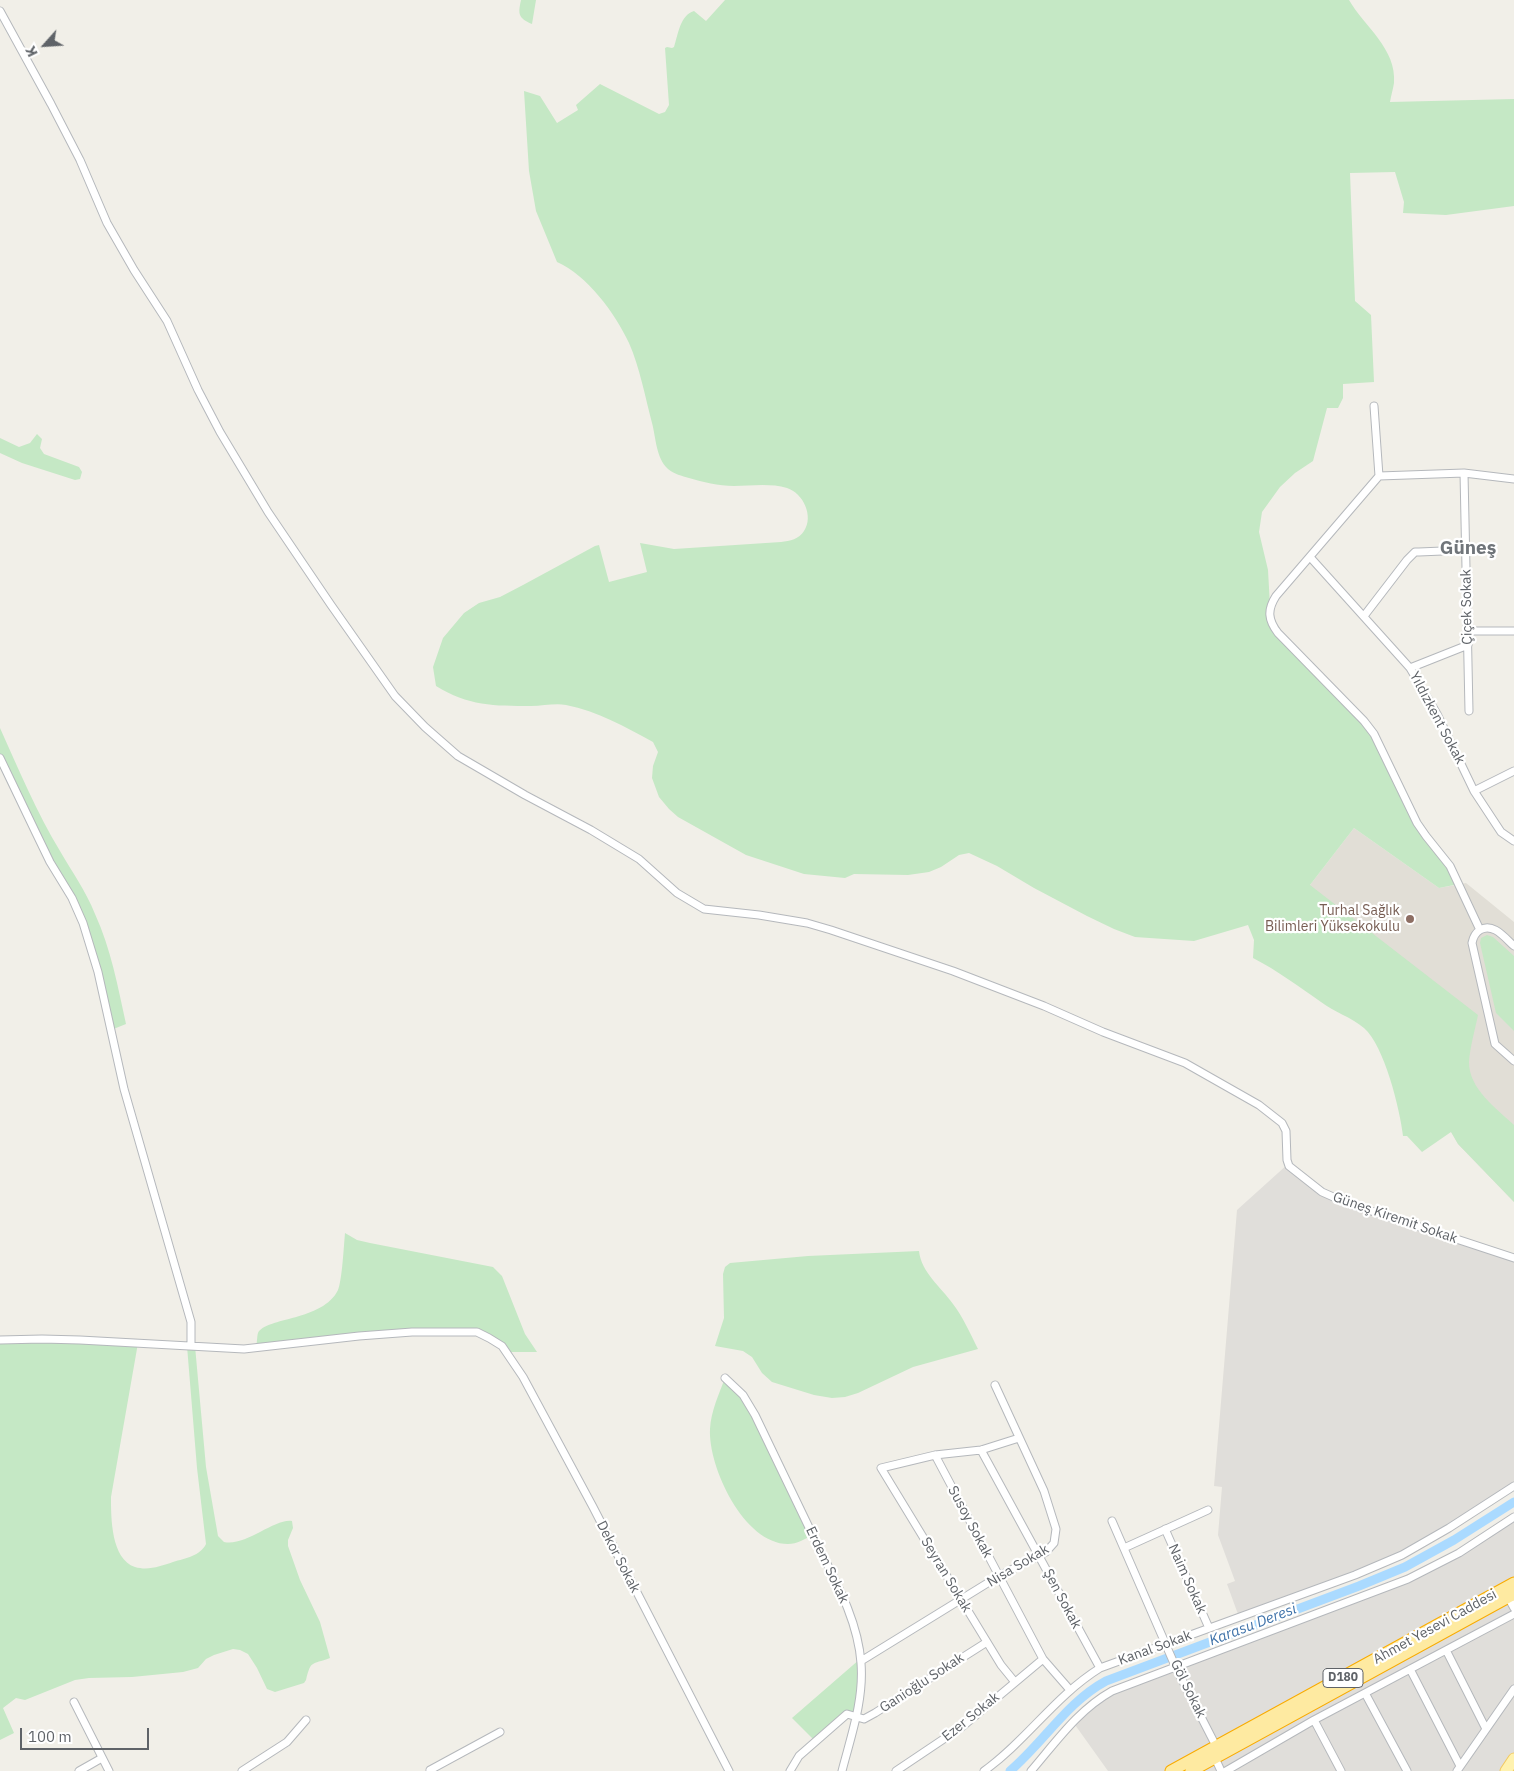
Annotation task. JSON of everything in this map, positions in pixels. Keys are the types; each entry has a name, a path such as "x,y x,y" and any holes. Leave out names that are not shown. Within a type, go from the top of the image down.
{"highway":[{"name":"Ahmet Yesevi Caddesi","path":"1192,1771 1216,1752 1514,1583"},
{"name":"Ahmet Yesevi Caddesi","path":"1171,1771 1216,1752 1511,1596"}],"main road":[{"path":"1506,1771 1514,1759"}],"street":[{"name":"Güneş Kiremit Sokak","path":"0,11 80,160 107,223 134,270 167,321 198,390 220,432 268,512 395,696 424,727 458,756 631,854 677,893 704,908 807,923 831,930 953,971 1044,1006 1103,1032 1185,1062 1259,1105 1279,1120 1286,1131 1289,1166 1322,1192 1347,1203 1514,1258"},
{"path":"1374,406 1379,476 1271,603 1269,617 1271,624 1284,640 1374,734 1418,823 1450,866 1480,930"},
{"path":"1379,476 1464,474 1514,478"},
{"name":"Çiçek Sokak","path":"1464,474 1469,711"},
{"path":"1364,616 1415,552 1466,550"},
{"name":"Yıldızkent Sokak","path":"1310,557 1410,668 1437,714 1474,791 1501,832 1514,841"},
{"path":"1468,631 1514,631"},
{"path":"1410,668 1468,645"},
{"path":"0,758 50,862 72,898 86,930 98,972 124,1089 191,1322 191,1346 64,1339 0,1340"},
{"path":"1474,791 1514,771"},
{"path":"1514,946 1494,929 1489,928 1480,930 1474,935 1472,943 1495,1044 1514,1062"},
{"name":"Dekor Sokak","path":"191,1346 244,1349 359,1336 455,1332 477,1332 502,1346 523,1377 593,1507 729,1771"},
{"name":"Erdem Sokak","path":"725,1378 739,1390 748,1402 840,1590 853,1624 861,1661 861,1678 857,1716 842,1771"},
{"name":"Nisa Sokak","path":"861,1661 999,1576 1046,1552 1054,1543 1056,1529 1044,1491 995,1385"},
{"path":"935,1455 981,1450 1019,1438"},
{"name":"Şen Sokak","path":"981,1450 1100,1668"},
{"name":"Seyran Sokak","path":"935,1455 881,1468 1001,1665 1014,1681"},
{"name":"Susoy Sokak","path":"935,1455 1043,1659 1070,1690"},
{"name":"Kanal Sokak","path":"984,1771 1001,1759 1070,1690 1100,1668 1355,1575 1402,1555 1449,1528 1514,1486"},
{"path":"1124,1548 1208,1510"},
{"path":"1031,1771 1078,1717 1100,1697 1123,1686 1176,1668 1408,1579 1459,1553 1514,1517"},
{"name":"Göl Sokak","path":"1112,1521 1176,1668 1216,1752 1221,1771"},
{"name":"Naim Sokak","path":"1165,1530 1209,1628"},
{"path":"1511,1596 1514,1608"},
{"path":"1226,1771 1314,1720 1514,1614"},
{"name":"Ganioğlu Sokak","path":"790,1771 799,1756 847,1714 864,1719 874,1714 987,1642"},
{"path":"1446,1650 1486,1729"},
{"name":"Ezer Sokak","path":"896,1771 963,1726 1014,1681 1043,1659"},
{"path":"1410,1669 1458,1768 1514,1689"},
{"path":"1365,1693 1408,1771"},
{"path":"74,1702 108,1771"},
{"path":"242,1771 287,1742 306,1720"},
{"path":"1314,1720 1341,1771"},
{"path":"431,1771 500,1732"},
{"path":"78,1771 102,1758"}],"shaded area":[{"path":"1354,828 1439,888 1466,883 1514,922 1514,1202 1458,1144 1436,1100 1273,933"},
{"path":"1288,1164 1322,1192 1514,1258 1514,1486 1402,1555 1239,1617 1227,1584 1235,1581 1218,1535 1222,1487 1214,1486 1237,1210"},
{"path":"1514,1517 1514,1771 1108,1771 1073,1722 1100,1697 1408,1579"}],"green space":[{"path":"521,0 536,0 532,24 524,20 520,15"},
{"path":"725,0 1349,0 1378,38 1390,59 1394,71 1394,83 1390,102 1514,99 1514,206 1446,215 1403,213 1404,202 1395,172 1350,173 1355,301 1371,315 1374,382 1343,384 1343,398 1338,408 1327,408 1313,461 1295,473 1280,487 1262,512 1259,532 1268,570 1271,624 1369,727 1412,813 1459,884 1439,888 1354,828 1310,885 1478,1015 1471,1044 1470,1072 1478,1089 1514,1125 1514,1202 1458,1144 1451,1132 1422,1152 1407,1136 1403,1136 1390,1078 1371,1036 1359,1024 1326,1006 1279,973 1253,958 1254,940 1248,925 1194,941 1135,937 1087,916 997,866 969,853 959,855 941,867 929,872 908,875 854,874 845,878 804,874 746,855 678,817 659,797 652,778 653,766 658,752 653,742 622,725 589,711 566,705 518,706 482,704 459,698 436,686 433,667 443,638 464,613 479,603 500,597 595,546 599,545 609,582 647,572 640,543 674,549 781,542 797,538 802,534 807,525 807,512 802,500 787,488 767,485 734,486 711,484 678,475 670,471 664,464 659,454 639,372 629,343 599,296 579,276 557,262 536,211 529,171 524,91 540,96 557,123 578,110 576,105 600,84 659,114 665,112 669,105 665,48 674,47 680,26 689,13 694,11 706,21"},
{"path":"37,434 42,439 40,448 44,454 79,467 82,472 80,479 75,480 22,463 0,453 0,438 19,447 30,443"},
{"path":"0,728 36,806 87,897 101,927 114,968 126,1024 111,1030 84,923 0,758"},
{"path":"1487,935 1493,937 1514,956 1514,1031 1496,1013 1480,943 1481,938"},
{"path":"345,1233 357,1240 370,1243 493,1267 502,1276 525,1334 537,1352 506,1352 477,1332 412,1332 256,1348 258,1333 263,1328 308,1313 320,1308 331,1300 338,1290 342,1271"},
{"path":"919,1251 927,1273 957,1309 978,1349 913,1367 858,1393 832,1398 814,1395 772,1382 762,1373 752,1357 743,1351 715,1346 724,1318 723,1274 725,1267 730,1263 808,1256"},
{"path":"0,1341 138,1343 111,1506 114,1537 121,1556 127,1563 135,1567 145,1568 159,1566 192,1556 206,1544 197,1468 187,1346 195,1346 206,1467 218,1536 224,1542 232,1542 250,1537 285,1521 292,1521 293,1528 288,1540 288,1546 300,1580 320,1622 330,1658 313,1664 304,1683 275,1692 267,1689 248,1654 233,1649 206,1659 198,1668 183,1672 75,1680 25,1700 16,1698 3,1708 14,1733 0,1740"},
{"path":"725,1378 739,1390 813,1535 791,1544 772,1541 743,1518 732,1501 715,1463 710,1429 714,1409"},
{"path":"860,1659 857,1716 847,1714 815,1741 792,1718"}],"waterway":[{"name":"Karasu Deresi","path":"1010,1771 1067,1711 1106,1681 1405,1567 1454,1540 1514,1502"}],"place":[{"name":"Turhal Sağlık Bilimleri Yüksekokulu","path":"1410,919"}],"district":[{"name":"Güneş","path":"1468,549"}]}
